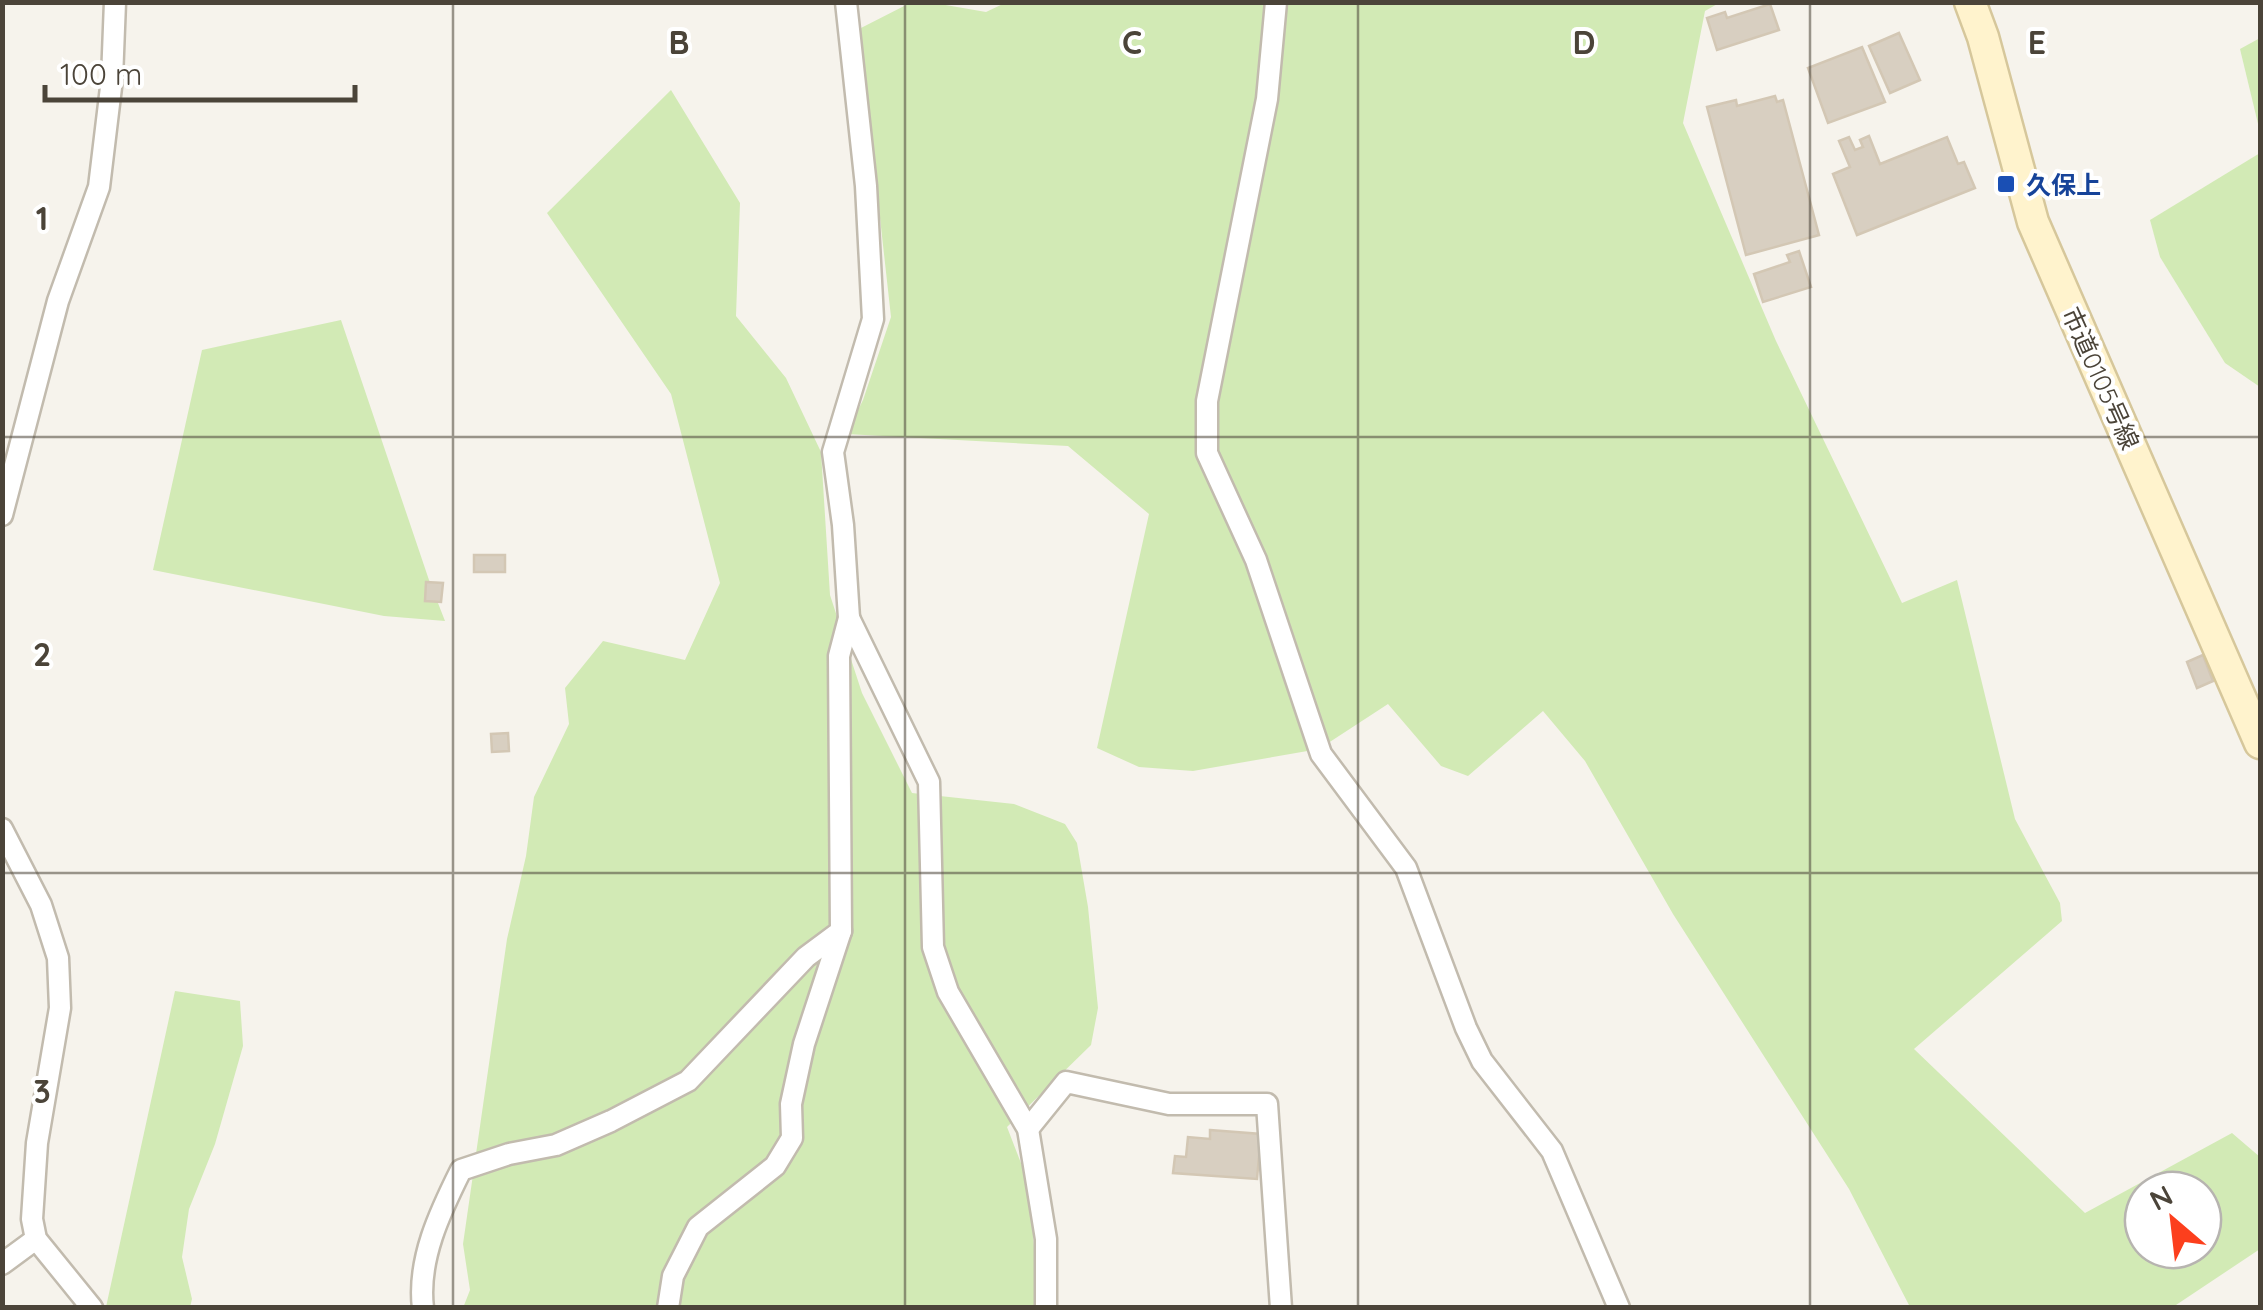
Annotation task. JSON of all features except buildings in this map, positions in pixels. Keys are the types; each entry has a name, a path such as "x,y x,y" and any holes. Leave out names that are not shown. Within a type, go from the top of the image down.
{"street":[{"path":"2,515 58,301 99,187 112,80 115,2"},
{"path":"668,1308 673,1276 698,1227 775,1166 792,1138 791,1104 804,1044 840,932 839,656 849,618 833,452 874,319 866,186 846,2"},
{"path":"1276,2 1267,98 1207,401 1206,453 1256,560 1321,754 1406,868 1474,1045 1514,1106 1552,1151 1620,1308"},
{"name":"市道0105号線","path":"1970,2 2033,222 2260,743"},
{"path":"849,618 929,782 933,947 948,992 1028,1129 1046,1238 1046,1308"},
{"path":"2,830 41,905 58,958 60,1008 37,1143 32,1219 36,1240 92,1308"},
{"path":"423,1308 420,1286 438,1216 461,1170 556,1144 612,1121 688,1080 806,957 840,932"},
{"path":"1028,1129 1066,1082 1169,1104 1267,1104 1281,1308"},
{"path":"2,1264 36,1240"}],"green space":[{"path":"1007,2 1719,3 1705,11 1683,123 1776,341 1902,603 1957,580 2015,819 2060,903 2062,921 1914,1049 2085,1213 2123,1192 2123,1270 2223,1270 2223,1170 2164,1170 2232,1133 2260,1157 2260,1249 2173,1307 1910,1307 1849,1189 1673,914 1585,761 1543,711 1468,776 1441,766 1388,704 1319,749 1193,771 1139,767 1097,748 1149,514 1068,446 846,434 863,400 891,317 859,29 910,3 986,12"},
{"path":"2260,38 2260,132 2240,49"},
{"path":"671,90 740,203 736,316 786,378 821,452 830,595 862,693 912,793 1014,804 1065,824 1077,843 1098,1008 1091,1045 1007,1127 1031,1189 1037,1307 463,1308 470,1290 463,1244 507,939 526,856 534,797 569,724 565,688 603,641 685,660 720,583 671,394 547,213"},
{"path":"2260,153 2260,387 2225,363 2160,257 2150,220"},
{"path":"341,320 445,621 384,616 153,570 202,350"},
{"path":"175,991 240,1001 243,1046 215,1144 189,1209 182,1257 192,1299 190,1307 106,1307"}],"place":[{"name":"久保上","path":"2006,184"}]}
